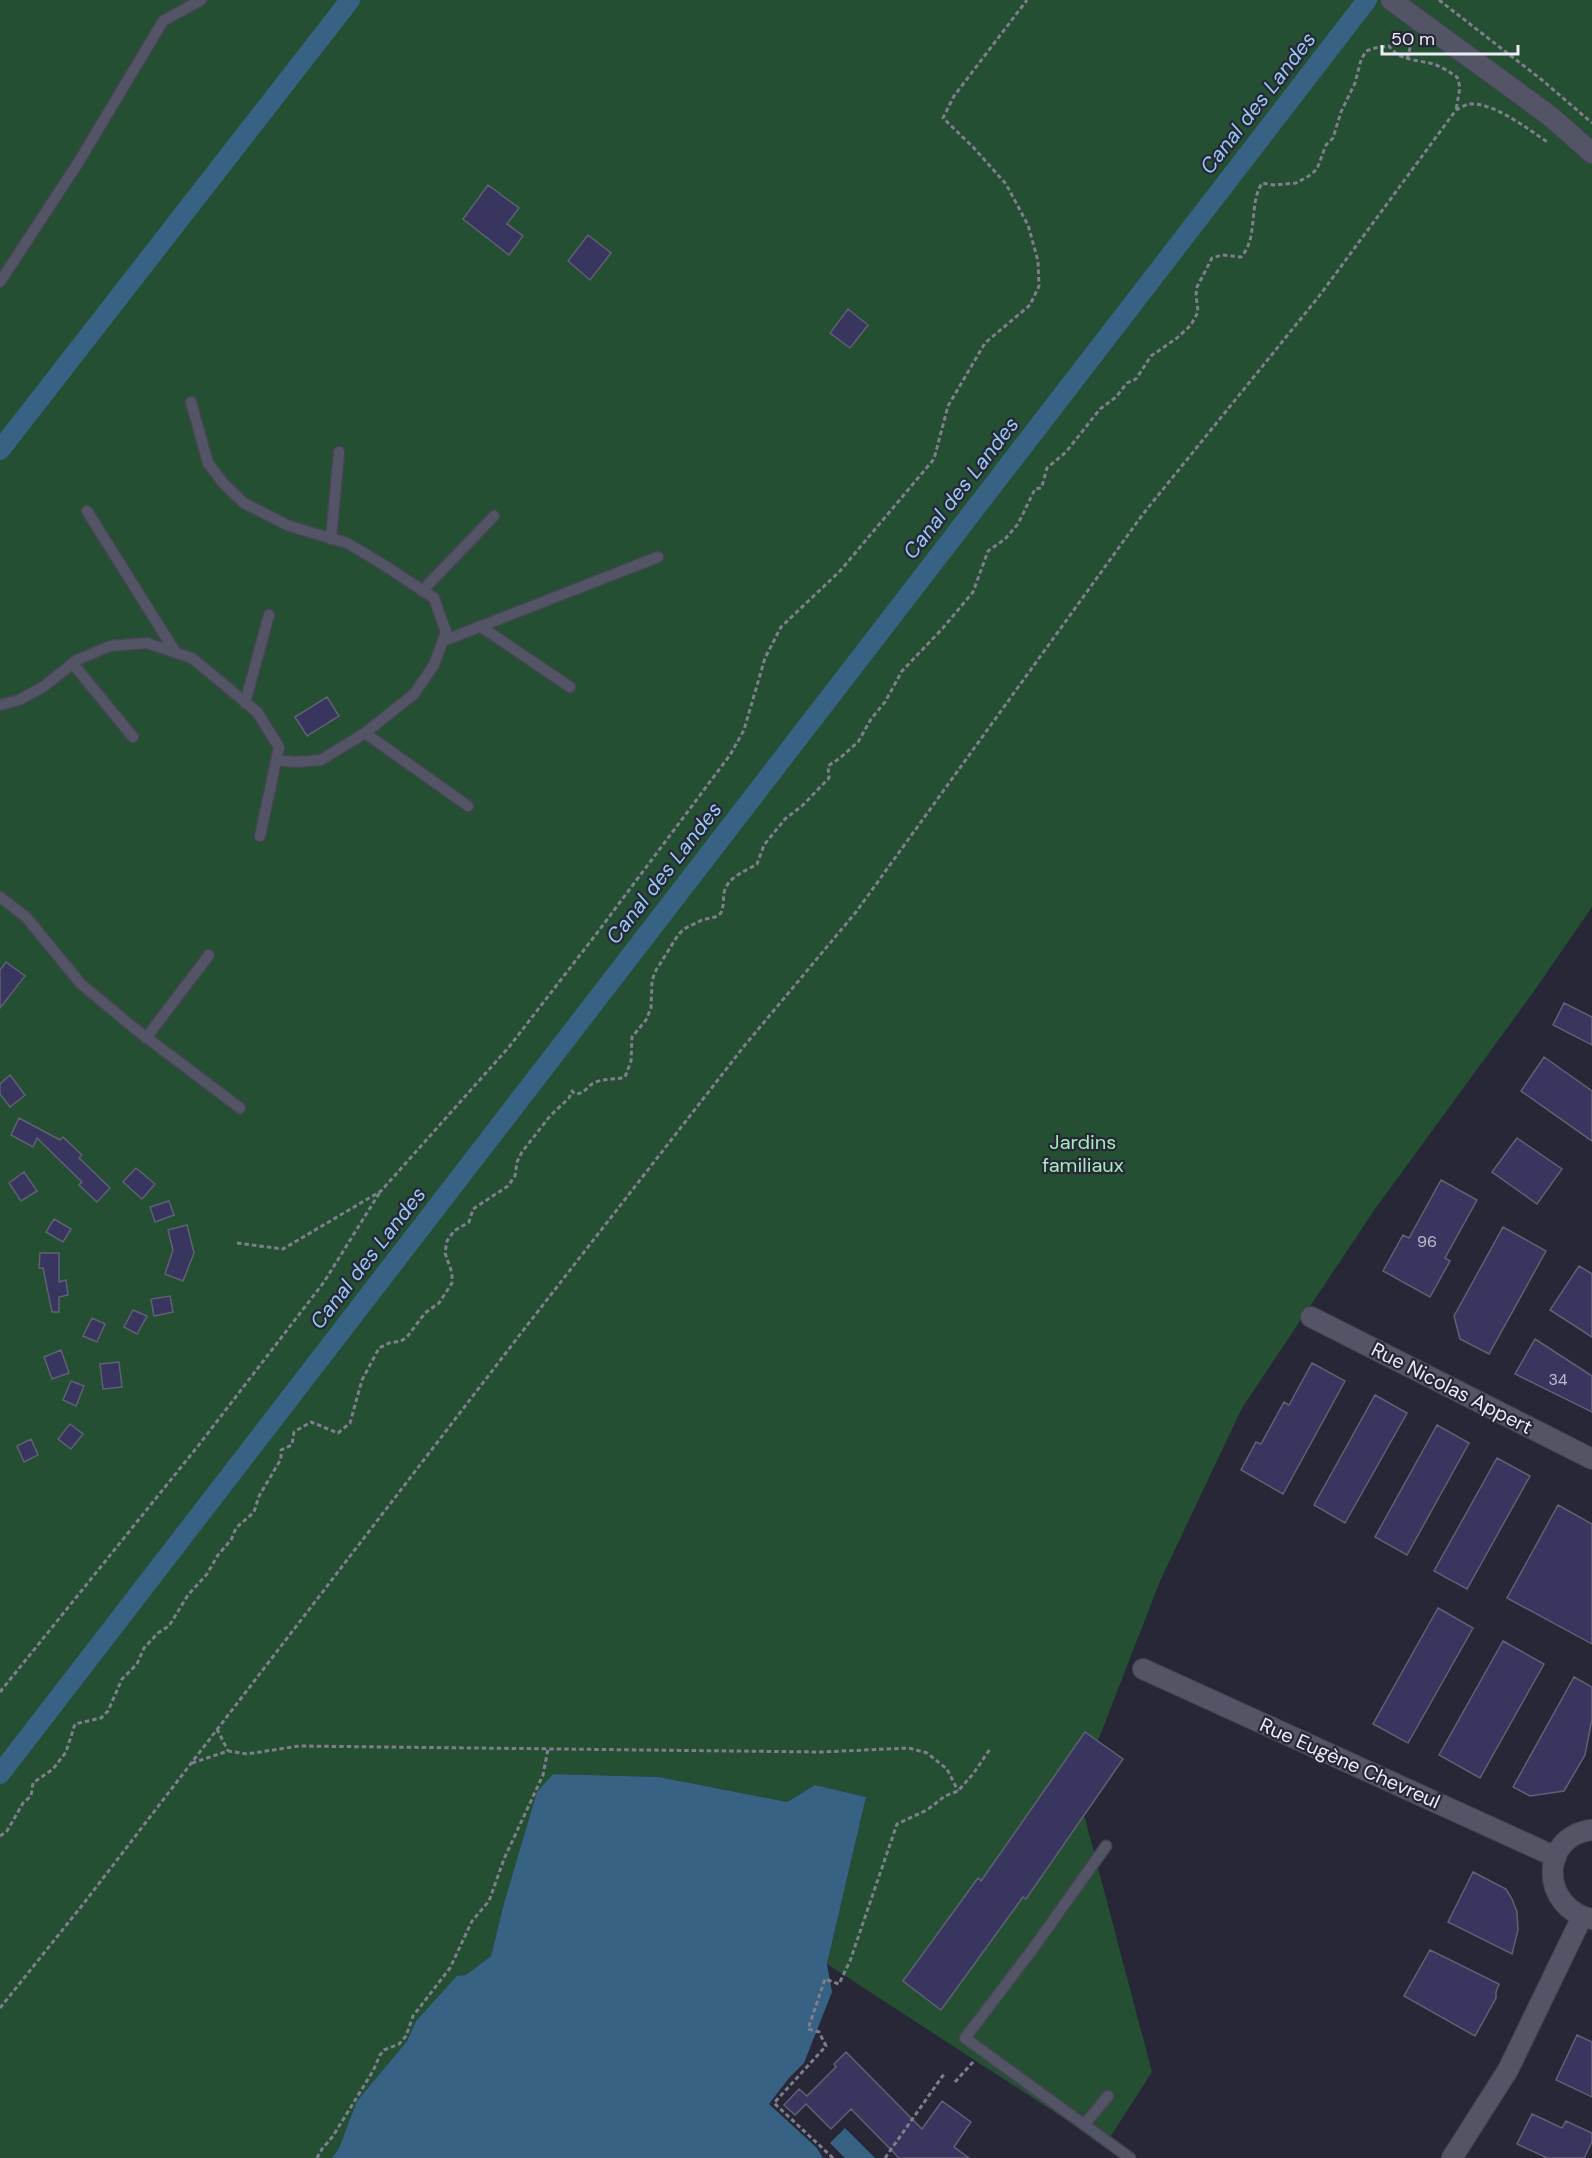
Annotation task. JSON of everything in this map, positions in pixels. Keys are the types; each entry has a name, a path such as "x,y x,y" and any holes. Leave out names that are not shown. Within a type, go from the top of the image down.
{"street":[{"path":"1391,0 1550,116 1592,153"},
{"name":"Rue Nicolas Appert","path":"1311,1317 1592,1459"},
{"name":"Rue Eugène Chevreul","path":"1143,1669 1556,1857"},
{"path":"1452,2158 1508,2070 1587,1918 1571,1911 1556,1894 1552,1871 1556,1857 1567,1840 1577,1834 1592,1830"}],"lane":[{"path":"0,282 78,163 163,21 201,0"},
{"path":"191,402 208,463 224,484 244,503 280,521 347,543 434,598 446,632 434,664 414,694 365,733 321,760 294,762 276,760"},
{"path":"331,539 339,452"},
{"path":"87,511 176,653"},
{"path":"422,591 494,516"},
{"path":"443,641 658,557"},
{"path":"245,703 268,615"},
{"path":"480,626 570,687"},
{"path":"0,705 19,700 42,687 73,664 110,646 147,643 192,658 257,712 279,747 260,836"},
{"path":"73,664 132,737"},
{"path":"365,733 468,806"},
{"path":"0,897 26,917 81,984 146,1038 240,1108"},
{"path":"146,1038 209,955"},
{"path":"1106,1846 1032,1950 965,2038 1130,2158"},
{"path":"1084,2125 1108,2096"}],"path":[{"path":"0,1692 198,1446 317,1292 381,1191 509,1047 730,755 744,730 765,658 781,627 840,571 933,459 948,406 985,343 1030,305 1039,286 1039,269 1028,225 1006,184 943,118 954,96 1027,0"},
{"path":"1439,0 1542,80 1592,123"},
{"path":"0,1836 7,1831 23,1803 31,1796 33,1783 53,1769 66,1752 75,1724 101,1718 108,1711 124,1675 137,1664 144,1648 158,1633 169,1626 188,1595 207,1574 218,1555 231,1540 236,1528 254,1512 259,1496 281,1459 281,1450 292,1445 294,1432 311,1422 338,1433 350,1423 366,1370 379,1348 407,1337 425,1313 439,1303 452,1283 445,1249 454,1231 469,1222 473,1209 508,1185 515,1176 517,1161 522,1152 550,1116 569,1098 572,1091 579,1094 584,1092 590,1084 601,1080 626,1077 631,1061 632,1037 646,1020 651,1008 652,978 678,935 688,926 721,913 729,882 757,864 764,845 785,819 803,805 827,780 830,775 827,769 830,764 840,759 858,742 907,664 942,630 969,598 975,588 988,550 1005,539 1018,524 1035,489 1041,488 1047,468 1066,452 1100,409 1116,397 1127,383 1136,379 1151,356 1191,325 1198,312 1197,287 1208,262 1222,255 1241,257 1248,249 1252,239 1251,229 1258,189 1262,183 1274,185 1296,183 1317,169 1326,145 1333,138 1366,51 1389,46 1394,53 1416,62 1434,64 1457,77 1460,87 1456,110 1320,295 1143,514 856,912 746,1045 84,1903 0,2008"},
{"path":"1456,110 1468,104 1493,109 1557,148"},
{"path":"237,1243 283,1249 381,1191"},
{"path":"217,1729 228,1751"},
{"path":"190,1764 228,1751 247,1754 299,1746 821,1752 909,1748 927,1753 947,1769 958,1791"},
{"path":"317,2158 373,2071 380,2055 384,2050 399,2044 406,2036 413,2016 450,1968 472,1921 489,1901 504,1859 543,1774 548,1749"},
{"path":"833,2158 774,2103 826,2046 819,2032 808,2029 825,1979 839,1983 850,1961 897,1824 958,1791 990,1749"},
{"path":"955,2082 983,2051"},
{"path":"885,2158 944,2074"}],"green space":[{"name":"Jardins familiaux","path":"0,0 1592,0 1592,907 1532,994 1375,1209 1242,1408 1160,1581 1078,1792 1152,2072 1105,2145 827,1964 866,1797 815,1785 787,1802 659,1777 553,1774 537,1793 504,1903 491,1956 436,2000 416,2021 407,2041 357,2101 339,2148 332,2158 0,2158"}],"water":[{"path":"553,1774 659,1777 787,1802 815,1785 866,1797 827,1964 832,1992 804,2063 769,2104 817,2148 823,2158 332,2158 339,2148 357,2101 407,2041 416,2021 457,1976 466,1975 491,1956 537,1792"},
{"path":"845,2128 875,2158 845,2158 830,2143"}],"building":[{"path":"488,185 519,208 507,224 523,236 509,255 463,219"},
{"path":"588,235 611,253 590,280 568,261"},
{"path":"848,309 868,325 850,348 830,333"},
{"path":"327,697 339,716 307,736 295,717"},
{"path":"6,962 25,976 0,1008 0,970"},
{"path":"1564,1003 1592,1017 1592,1045 1553,1025"},
{"path":"1544,1057 1592,1091 1592,1141 1521,1091"},
{"path":"10,1075 25,1095 10,1107 0,1094 0,1084"},
{"path":"19,1118 60,1140 63,1137 82,1155 79,1158 110,1188 97,1202 79,1185 82,1182 37,1138 33,1147 11,1135"},
{"path":"1517,1138 1562,1169 1537,1204 1492,1172"},
{"path":"136,1168 155,1184 142,1199 123,1182"},
{"path":"24,1172 37,1191 21,1201 9,1183"},
{"path":"1441,1180 1477,1200 1445,1258 1450,1261 1430,1297 1383,1271 1403,1235 1409,1238"},
{"path":"169,1201 174,1215 155,1222 150,1207"},
{"path":"54,1219 71,1229 63,1242 46,1232"},
{"path":"187,1225 194,1253 183,1281 165,1274 173,1250 168,1230"},
{"path":"1503,1227 1546,1251 1489,1354 1460,1339 1454,1316"},
{"path":"40,1253 59,1253 59,1282 66,1280 68,1295 59,1297 59,1312 52,1312 43,1268 39,1268"},
{"path":"1579,1266 1592,1274 1592,1337 1550,1310"},
{"path":"170,1296 173,1312 154,1316 151,1299"},
{"path":"133,1310 147,1316 137,1334 124,1327"},
{"path":"92,1318 105,1324 97,1342 83,1336"},
{"path":"1535,1339 1592,1376 1592,1412 1515,1374"},
{"path":"61,1350 69,1373 52,1379 44,1357"},
{"path":"119,1362 122,1387 103,1389 100,1364"},
{"path":"1312,1363 1345,1381 1283,1494 1241,1470 1256,1442 1261,1444 1284,1402 1289,1405"},
{"path":"71,1381 84,1386 76,1406 63,1400"},
{"path":"1375,1395 1407,1413 1345,1523 1314,1505"},
{"path":"70,1424 83,1434 71,1449 58,1439"},
{"path":"1437,1425 1469,1443 1407,1555 1375,1537"},
{"path":"31,1439 38,1455 24,1462 17,1446"},
{"path":"1497,1458 1530,1476 1467,1589 1434,1571"},
{"path":"1558,1505 1592,1524 1592,1644 1507,1598"},
{"path":"1438,1608 1473,1628 1408,1743 1373,1724"},
{"path":"1503,1641 1544,1664 1480,1778 1439,1755"},
{"path":"1574,1677 1592,1687 1592,1719 1585,1755 1564,1791 1530,1796 1513,1787"},
{"path":"1085,1732 1123,1759 1026,1899 1023,1897 941,2010 903,1981 978,1878 981,1881"},
{"path":"1473,1872 1506,1889 1512,1899 1517,1912 1518,1930 1512,1954 1448,1922"},
{"path":"1430,1950 1499,1984 1496,1998 1475,2036 1404,1996"},
{"path":"1577,2035 1592,2042 1592,2097 1556,2080"},
{"path":"846,2052 922,2129 942,2101 971,2122 954,2147 969,2158 899,2158 851,2109 831,2129 806,2104 795,2115 784,2105 799,2089 807,2096 836,2067 834,2064"},
{"path":"1532,2114 1562,2128 1566,2121 1592,2133 1592,2142 1584,2158 1547,2158 1517,2144"}],"waterway":[{"path":"0,450 350,0"},
{"name":"Canal des Landes","path":"0,1774 1367,0"}]}
